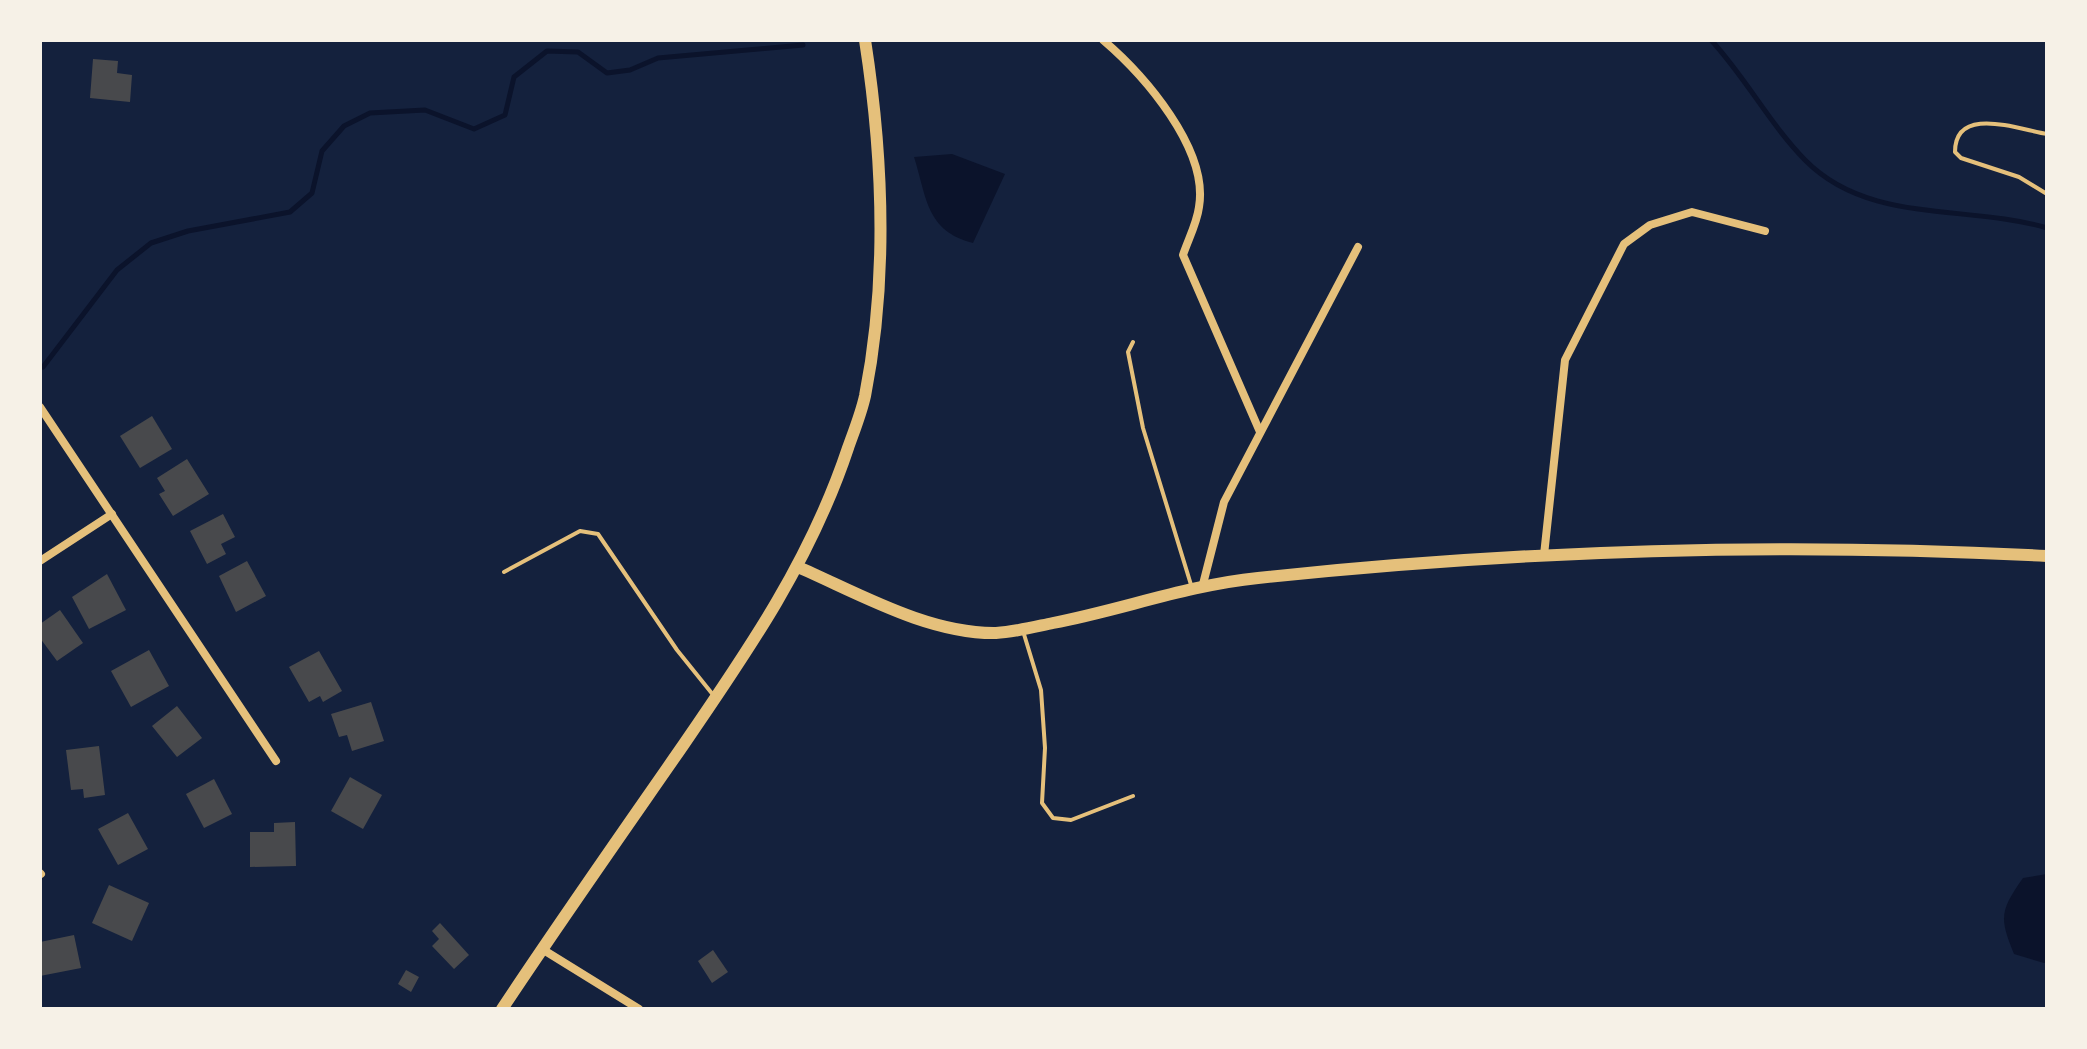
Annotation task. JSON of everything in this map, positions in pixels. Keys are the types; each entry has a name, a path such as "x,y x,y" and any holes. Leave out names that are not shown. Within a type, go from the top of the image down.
{"main road":[{"path":"502,1009 769,621 798,567 842,467 864,399 873,346 880,204 875,108 865,40"},
{"path":"798,567 895,609 957,628 996,633 1229,581 1544,555 1759,548 2047,556"}],"street":[{"path":"1103,40 1148,88 1176,125 1192,155 1199,185 1199,208 1183,255 1260,432"},
{"path":"1544,555 1565,360 1624,244 1650,225 1692,212 1765,231"},
{"path":"1197,589 1224,502 1358,247"},
{"path":"40,407 276,761"},
{"path":"40,561 112,514"},
{"path":"542,949 639,1009"}],"lane":[{"path":"2047,134 1980,122 1963,127 1955,138 1955,152 1961,158 2019,177 2047,194"},
{"path":"1133,342 1128,352 1143,428 1197,589"},
{"path":"504,572 580,531 598,534 677,650 716,698"},
{"path":"1023,629 1041,690 1045,748 1042,803 1053,818 1071,820 1133,796"}],"water":[{"path":"952,154 1005,174 973,243 958,238 937,221 926,199 914,157"},
{"path":"2047,874 2047,962 2044,963 2014,954 2004,914 2023,878"}],"building":[{"path":"93,59 118,61 117,73 132,75 130,102 90,98"},
{"path":"152,416 172,449 140,468 120,436"},
{"path":"187,459 209,494 173,516 159,494 165,491 157,478"},
{"path":"223,514 235,537 221,544 226,554 207,564 190,531"},
{"path":"247,561 266,596 236,612 219,576"},
{"path":"107,574 126,610 89,629 72,597"},
{"path":"60,610 83,643 57,661 40,638 40,624"},
{"path":"149,650 169,686 131,707 111,671"},
{"path":"319,651 342,691 323,702 320,696 309,702 289,667"},
{"path":"371,702 384,741 352,751 347,735 339,737 331,714"},
{"path":"177,706 202,738 177,757 152,726"},
{"path":"99,746 105,795 84,798 83,789 71,790 66,750"},
{"path":"350,777 382,795 363,829 331,811"},
{"path":"214,779 232,814 204,828 186,794"},
{"path":"128,813 148,849 118,865 98,829"},
{"path":"295,822 296,866 250,867 250,832 274,832 274,823"},
{"path":"109,885 149,903 132,941 92,923"},
{"path":"440,923 469,955 454,969 432,946 439,939 432,931"},
{"path":"74,935 81,968 40,976 40,942"},
{"path":"713,950 728,972 712,983 698,961"},
{"path":"406,970 419,977 411,992 398,984"}],"waterway":[{"path":"1711,40 1792,146 1830,181 1859,195 1889,204 1984,216 2047,228"},
{"path":"43,367 117,270 151,243 188,231 290,212 312,193 322,151 344,126 370,113 425,110 474,129 505,115 514,77 547,51 578,52 607,73 630,70 658,58 803,45"}]}
